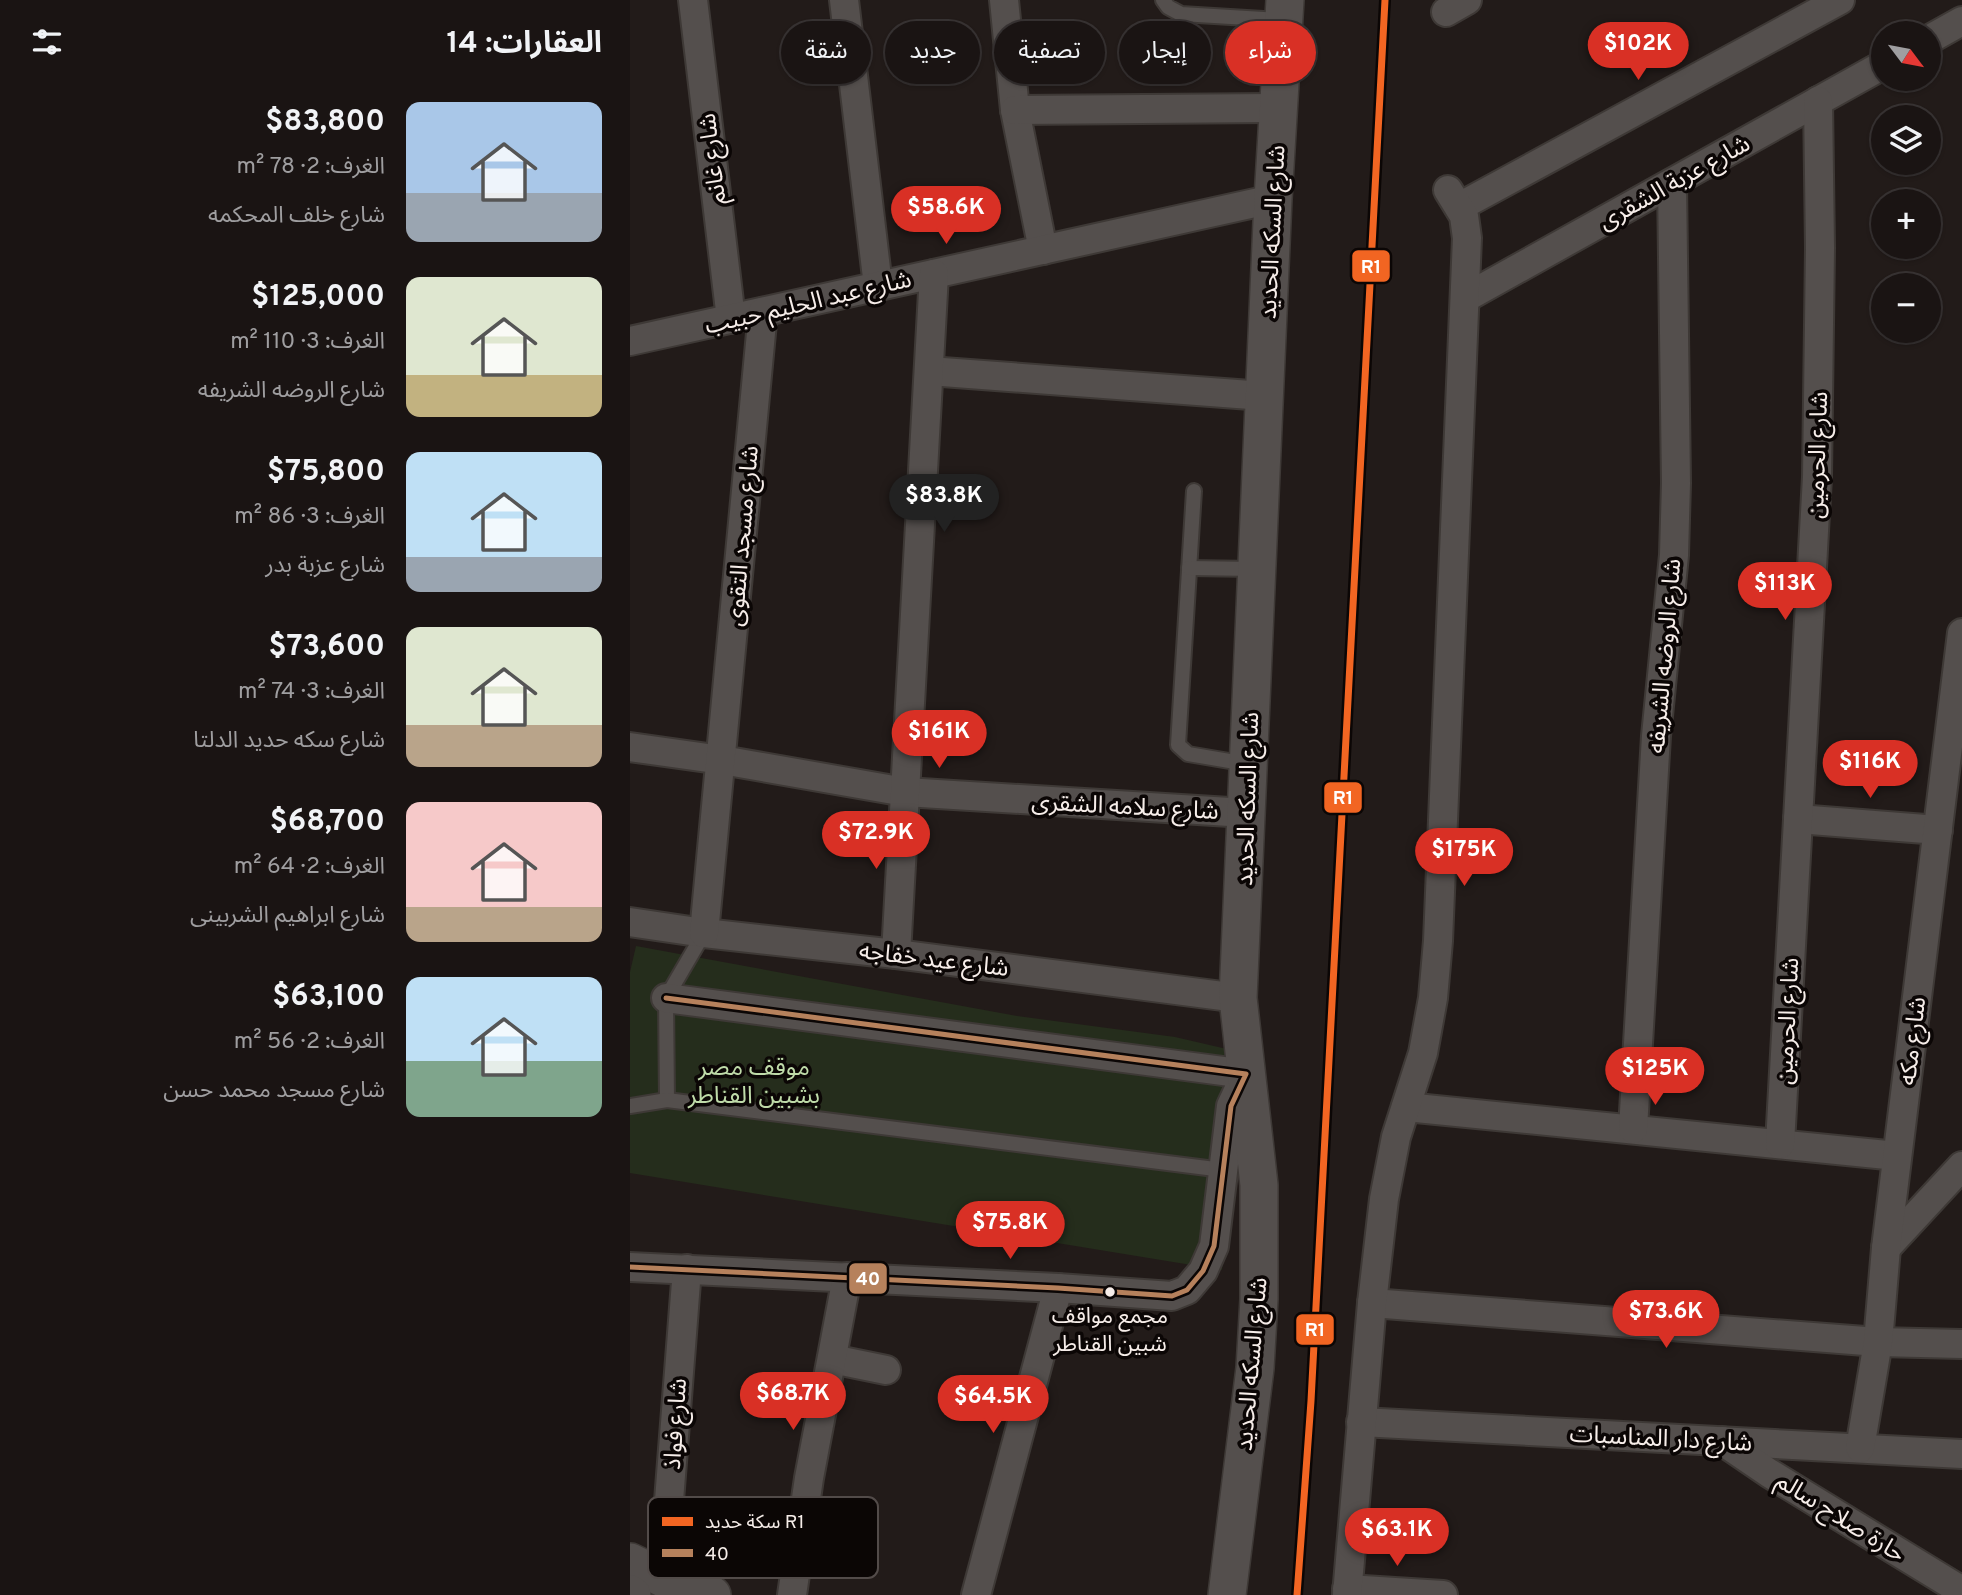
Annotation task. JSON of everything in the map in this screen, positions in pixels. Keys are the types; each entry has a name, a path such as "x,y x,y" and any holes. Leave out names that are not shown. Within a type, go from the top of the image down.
{"street":[{"name":"شارع غانم","path":"693,0 732,319"},
{"path":"844,0 878,286"},
{"path":"1004,0 1016,110 1043,250"},
{"path":"1443,1595 1347,1592 1372,1303 1389,1168 1423,1053 1433,998 1467,238 1464,216 1453,199 1840,0"},
{"name":"شارع السكه الحديد","path":"1227,1595 1255,1368 1259,1299 1259,1185 1238,998 1273,198 1285,10"},
{"path":"1941,34 1960,26"},
{"name":"شارع عزبة الشقرى","path":"1465,298 1871,72"},
{"name":"شارع الحرمين","path":"1780,1144 1817,477 1820,261 1818,102"},
{"path":"1016,110 1278,108"},
{"name":"شارع الروضه الشريفه","path":"1633,1129 1656,736 1674,555 1676,483 1672,183"},
{"name":"شارع عبد الحليم حبيب","path":"630,341 1273,198"},
{"path":"895,954 934,274"},
{"name":"شارع مسجد التقوى","path":"704,933 763,312"},
{"path":"929,371 1264,396"},
{"name":"شارع مكه","path":"1860,1448 1878,1342 1886,1248 1962,633"},
{"name":"شارع سلامه الشقرى","path":"630,747 905,792 1246,813"},
{"path":"1798,819 1938,830"},
{"name":"شارع عيد خفاجه","path":"630,922 1238,998"},
{"path":"630,1266 1172,1296 1187,1290 1203,1271 1214,1246 1231,1106 1247,1074 666,998"},
{"path":"1406,1107 1897,1156"},
{"path":"1886,1248 1962,1166"},
{"name":"شارع فواذ","path":"669,1497 687,1269"},
{"path":"806,1497 847,1278"},
{"path":"976,1595 1058,1288"},
{"path":"1372,1303 1878,1342 1962,1344"},
{"path":"832,1359 886,1370"},
{"name":"شارع دار المناسبات","path":"1361,1422 1962,1454"},
{"name":"حارة صلاح سالم","path":"1722,1441 1962,1591"},
{"path":"630,1562 648,1571"},
{"path":"663,1578 712,1595"}],"lane":[{"path":"1163,0 1168,7 1181,14 1285,10"},
{"path":"1194,491 1178,745 1188,754 1248,765"},
{"path":"1189,568 1257,569"},
{"path":"667,1100 666,998 704,933"},
{"path":"630,1106 667,1100 1223,1170"}],"green space":[{"name":"موقف مصر بشبين القناطر","path":"636,946 1017,1016 1175,1037 1244,1053 1222,1270 630,1173 630,972"}],"rail line":[{"name":"R1","path":"1297,1595 1311,1401 1385,0"}],"transit line":[{"name":"40","path":"630,1267 1172,1296 1187,1290 1203,1271 1214,1246 1231,1106 1246,1074 666,998"}],"place":[{"name":"مجمع مواقف شبين القناطر","path":"1110,1292"}]}
